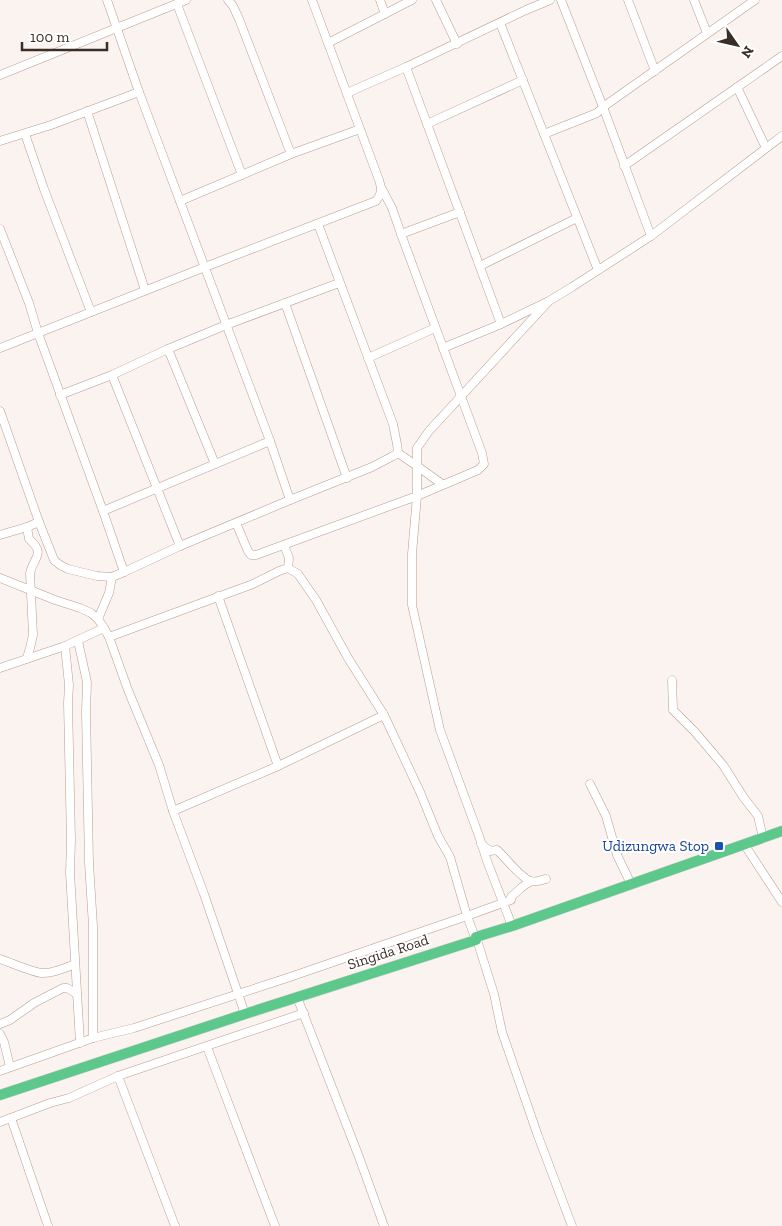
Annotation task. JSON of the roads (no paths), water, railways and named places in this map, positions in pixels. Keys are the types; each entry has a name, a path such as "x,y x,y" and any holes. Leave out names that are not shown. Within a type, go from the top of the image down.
{"highway":[{"name":"Singida Road","path":"0,1095 512,926 782,831"}],"street":[{"path":"107,0 139,92 270,441 290,500"},
{"path":"0,75 186,0"},
{"path":"228,0 239,19 291,154"},
{"path":"236,522 251,555 256,555 417,496 478,470 484,464 482,453 402,234 382,189 312,0"},
{"path":"380,0 385,14"},
{"path":"328,43 412,0"},
{"path":"436,0 457,44"},
{"path":"347,93 550,0"},
{"path":"561,0 603,107 650,236"},
{"path":"628,0 655,71"},
{"path":"694,0 707,33"},
{"path":"544,134 597,113 755,0"},
{"path":"177,4 242,175"},
{"path":"500,23 598,270"},
{"path":"624,166 782,56"},
{"path":"406,67 501,324"},
{"path":"427,124 523,80"},
{"path":"737,87 766,148"},
{"path":"0,142 139,92"},
{"path":"87,111 145,290"},
{"path":"180,201 291,154 360,129"},
{"path":"25,134 91,312"},
{"path":"443,348 501,324 549,301 650,236 782,136"},
{"path":"0,348 376,201 382,189"},
{"path":"402,234 460,212"},
{"path":"480,266 577,218"},
{"path":"318,224 393,424 398,453 442,484"},
{"path":"0,229 29,304 124,572"},
{"path":"60,395 226,325 339,282"},
{"path":"512,926 440,730 412,605 412,554 417,496 417,448 461,396 549,301"},
{"path":"284,303 347,478"},
{"path":"368,358 435,328"},
{"path":"168,349 215,464"},
{"path":"112,374 180,546"},
{"path":"0,410 54,560 68,569 97,576 112,577 236,522 347,478 398,453"},
{"path":"103,511 270,441"},
{"path":"0,535 39,522"},
{"path":"26,658 32,634 30,573 38,555 35,544 29,539 28,527"},
{"path":"284,545 289,558 288,568"},
{"path":"109,637 254,584 279,571 288,568 298,574 316,600 348,658 384,715 438,836 450,857 467,916 494,994 502,1032 572,1226"},
{"path":"98,619 112,577"},
{"path":"0,578 80,608 98,619 104,628 159,765 173,811 245,1014"},
{"path":"218,596 278,766"},
{"path":"0,668 78,641 104,628"},
{"path":"78,641 87,682 89,854 93,926 93,1038"},
{"path":"65,646 69,685 70,873 80,1043"},
{"path":"672,680 673,710 723,765 758,816 763,838"},
{"path":"173,811 278,766 384,715"},
{"path":"590,784 606,816 617,855 631,884"},
{"path":"481,844 490,850 497,850 521,874 531,881"},
{"path":"744,844 782,902"},
{"path":"0,1071 93,1038 134,1028 467,916 510,900 522,887 531,881 546,879"},
{"path":"0,959 43,973 75,964"},
{"path":"0,1024 63,988 67,988 77,994"},
{"path":"298,997 384,1226"},
{"path":"0,1122 38,1107 69,1098 118,1076 304,1014"},
{"path":"0,1034 4,1042 10,1068"},
{"path":"207,1047 276,1226"},
{"path":"118,1076 175,1226"},
{"path":"11,1118 48,1226"}],"place":[{"name":"Udizungwa Stop","path":"719,846"}]}
